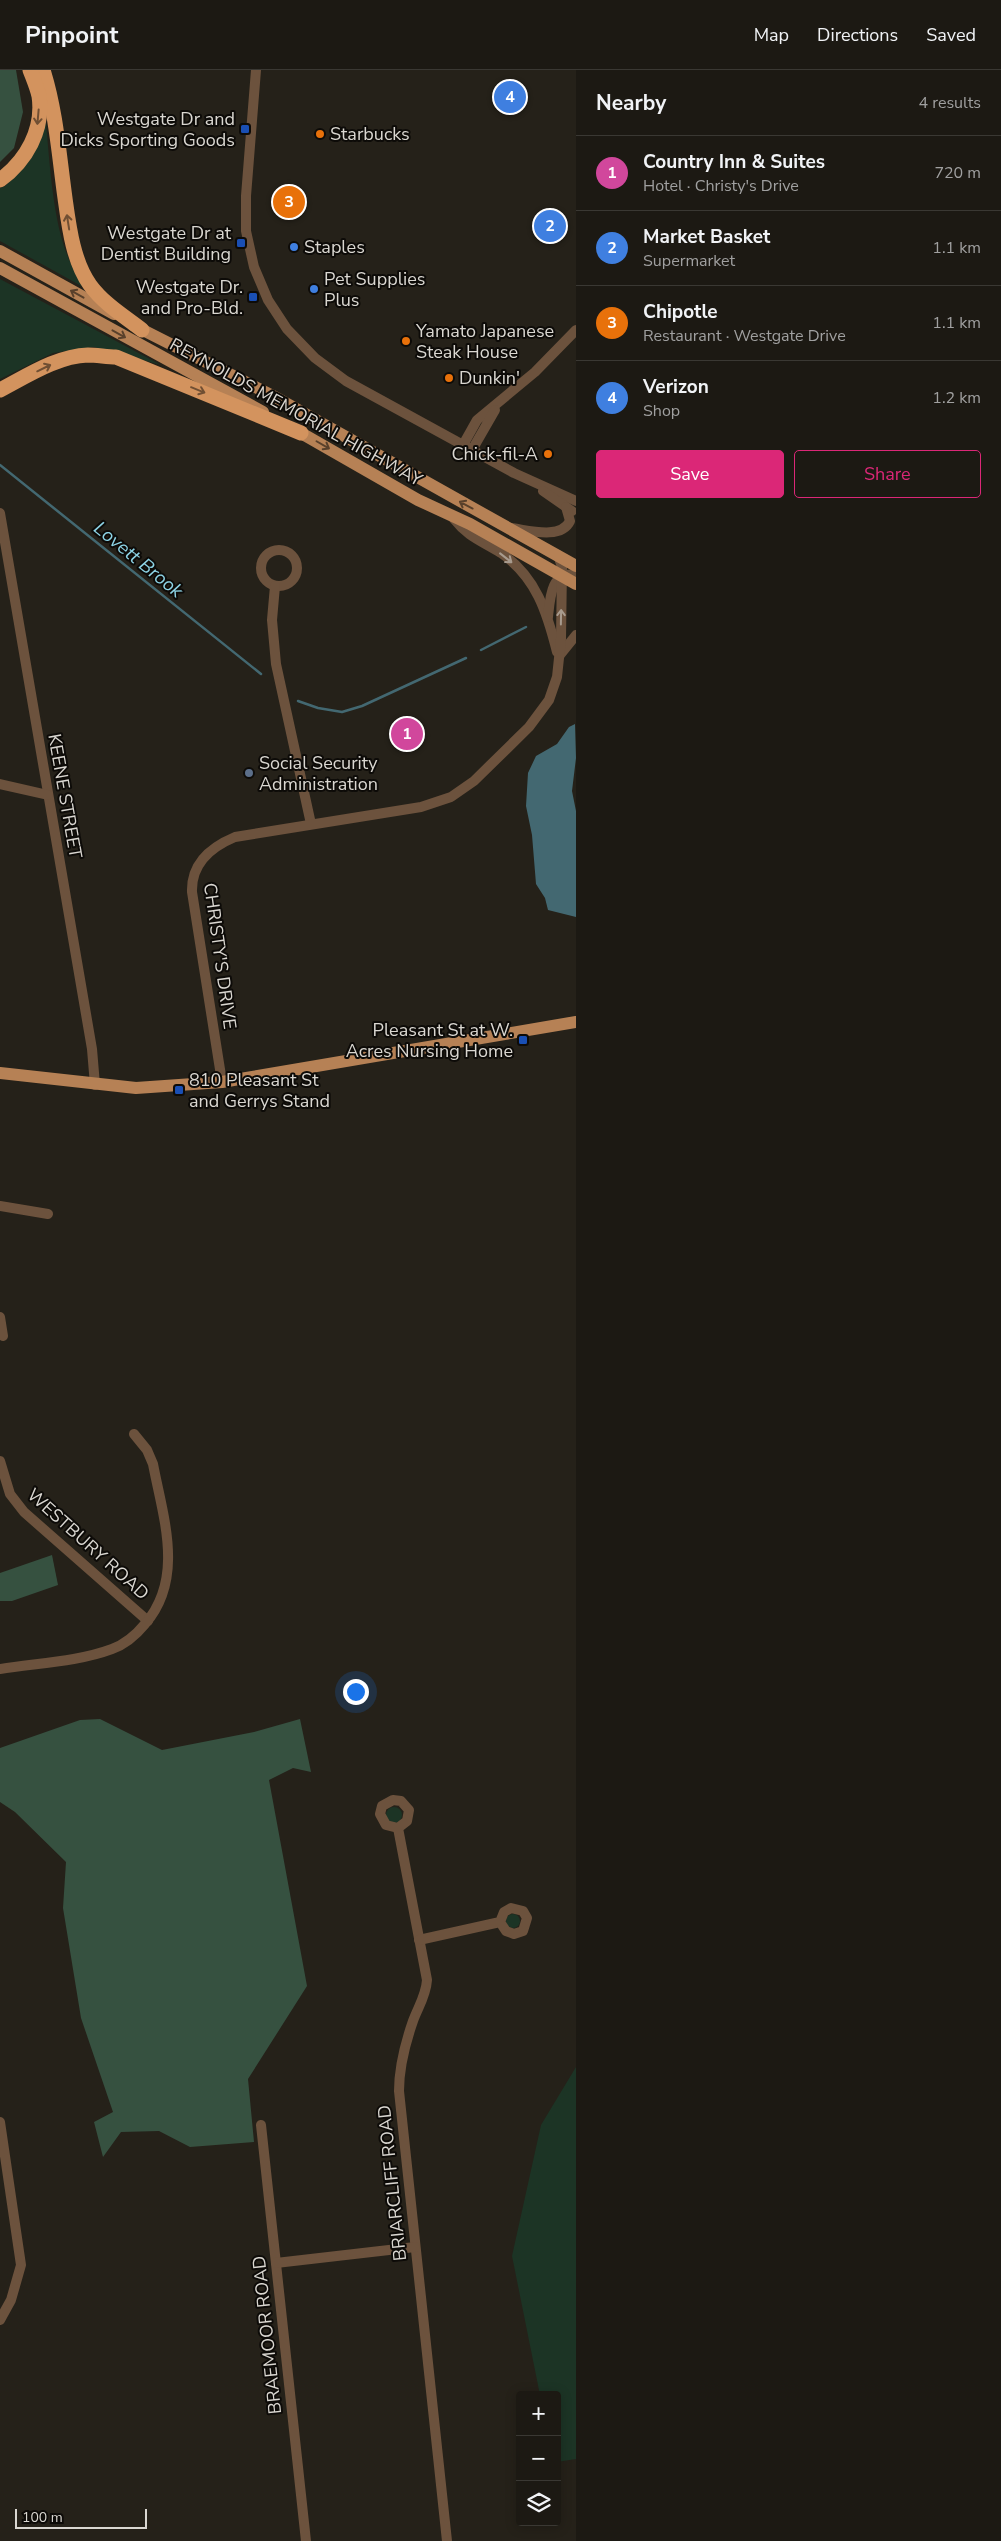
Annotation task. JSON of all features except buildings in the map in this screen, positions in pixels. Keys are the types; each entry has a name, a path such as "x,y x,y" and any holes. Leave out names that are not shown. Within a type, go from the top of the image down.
{"highway":[{"path":"0,180 18,167 36,131 38,96 30,70"},
{"path":"43,70 56,129 69,229 78,261 90,284 104,301 142,330"},
{"path":"0,390 49,365 68,359 87,355 116,357 301,433"}],"main road":[{"name":"REYNOLDS MEMORIAL HIGHWAY","path":"0,251 142,330 273,396 509,528 560,566 576,584"},
{"name":"REYNOLDS MEMORIAL HIGHWAY","path":"0,268 454,519 470,524 544,565 576,567"},
{"path":"0,1073 95,1085 152,1088 222,1082 576,1022"}],"street":[{"path":"256,70 246,188 246,231 251,260 268,300 287,329 314,358 346,381 514,473 576,514"},
{"path":"467,447 497,406 576,330"},
{"path":"514,473 576,501"},
{"path":"509,528 549,532 563,529 571,519 566,507"},
{"name":"KEENE STREET","path":"0,514 5,566 48,795 92,1049 95,1085"},
{"name":"CHRISTY'S DRIVE","path":"454,519 465,533 500,553 520,568 535,590 548,618 558,658"},
{"path":"560,566 576,575"},
{"name":"CHRISTY'S DRIVE","path":"548,618 552,586 560,566"},
{"name":"CHRISTY'S DRIVE","path":"222,1082 193,898 194,874 199,864 208,854 228,840 253,833 421,807 442,801 464,788 521,736 544,710 554,689 561,639 560,566"},
{"path":"275,586 272,620 276,664 311,824"},
{"path":"558,658 576,635"},
{"path":"0,784 48,795"},
{"path":"0,1206 48,1214"},
{"path":"0,1317 3,1336"},
{"path":"0,1669 113,1649 134,1636 148,1621 158,1606 169,1572 169,1554 153,1464 147,1450 134,1434"},
{"name":"WESTBURY ROAD","path":"0,1461 10,1494 24,1512 148,1621"},
{"name":"BRIARCLIFF ROAD","path":"398,1828 427,1980 426,1992 409,2033 399,2078 415,2247 447,2541"},
{"path":"419,1940 500,1922"},
{"path":"0,2122 21,2265 11,2300 0,2320"},
{"name":"BRAEMOOR ROAD","path":"262,2125 306,2541"},
{"path":"276,2263 415,2247"}],"green space":[{"path":"0,70 16,70 23,112 14,148 0,162"},
{"path":"43,93 57,220 70,261 85,288 0,241 0,188 5,186 26,165"},
{"path":"0,279 161,365 94,347 53,353 0,379"},
{"path":"52,1555 58,1585 12,1601 0,1601 0,1573"},
{"path":"100,1719 162,1750 254,1732 300,1719 311,1772 293,1768 269,1780 307,1986 248,2079 254,2142 190,2147 159,2131 121,2132 103,2157 94,2122 113,2112 81,2018 63,1908 66,1862 15,1812 0,1802 0,1748 80,1720"},
{"path":"394,1807 402,1815 394,1823 386,1815"},
{"path":"510,1914 516,1914 520,1921 516,1928 510,1928 506,1924 506,1918"},
{"path":"576,2067 576,2459 561,2461 561,2391 539,2391 512,2256 541,2125"}],"water":[{"path":"575,724 576,758 572,791 576,811 576,917 548,910 545,898 536,884 532,835 526,806 528,773 536,756 557,744 569,727"}],"waterway":[{"name":"Lovett Brook","path":"0,465 261,674"},
{"name":"Lovett Brook","path":"481,650 526,627"},
{"name":"Lovett Brook","path":"298,701 318,708 342,712 362,706 466,658"}],"place":[{"name":"Verizon","path":"510,97"},
{"name":"Westgate Dr and Dicks Sporting Goods","path":"245,129"},
{"name":"Starbucks","path":"320,134"},
{"name":"Chipotle","path":"289,202"},
{"name":"Market Basket","path":"550,226"},
{"name":"Westgate Dr at Dentist Building","path":"241,243"},
{"name":"Staples","path":"294,247"},
{"name":"Pet Supplies Plus","path":"314,289"},
{"name":"Westgate Dr. and Pro-Bld.","path":"253,297"},
{"name":"Yamato Japanese Steak House","path":"406,341"},
{"name":"Dunkin'","path":"449,378"},
{"name":"Chick-fil-A","path":"548,454"},
{"name":"Country Inn & Suites","path":"407,734"},
{"name":"Social Security Administration","path":"249,773"},
{"name":"Pleasant St at W. Acres Nursing Home","path":"523,1040"},
{"name":"810 Pleasant St and Gerrys Stand","path":"179,1090"}]}
